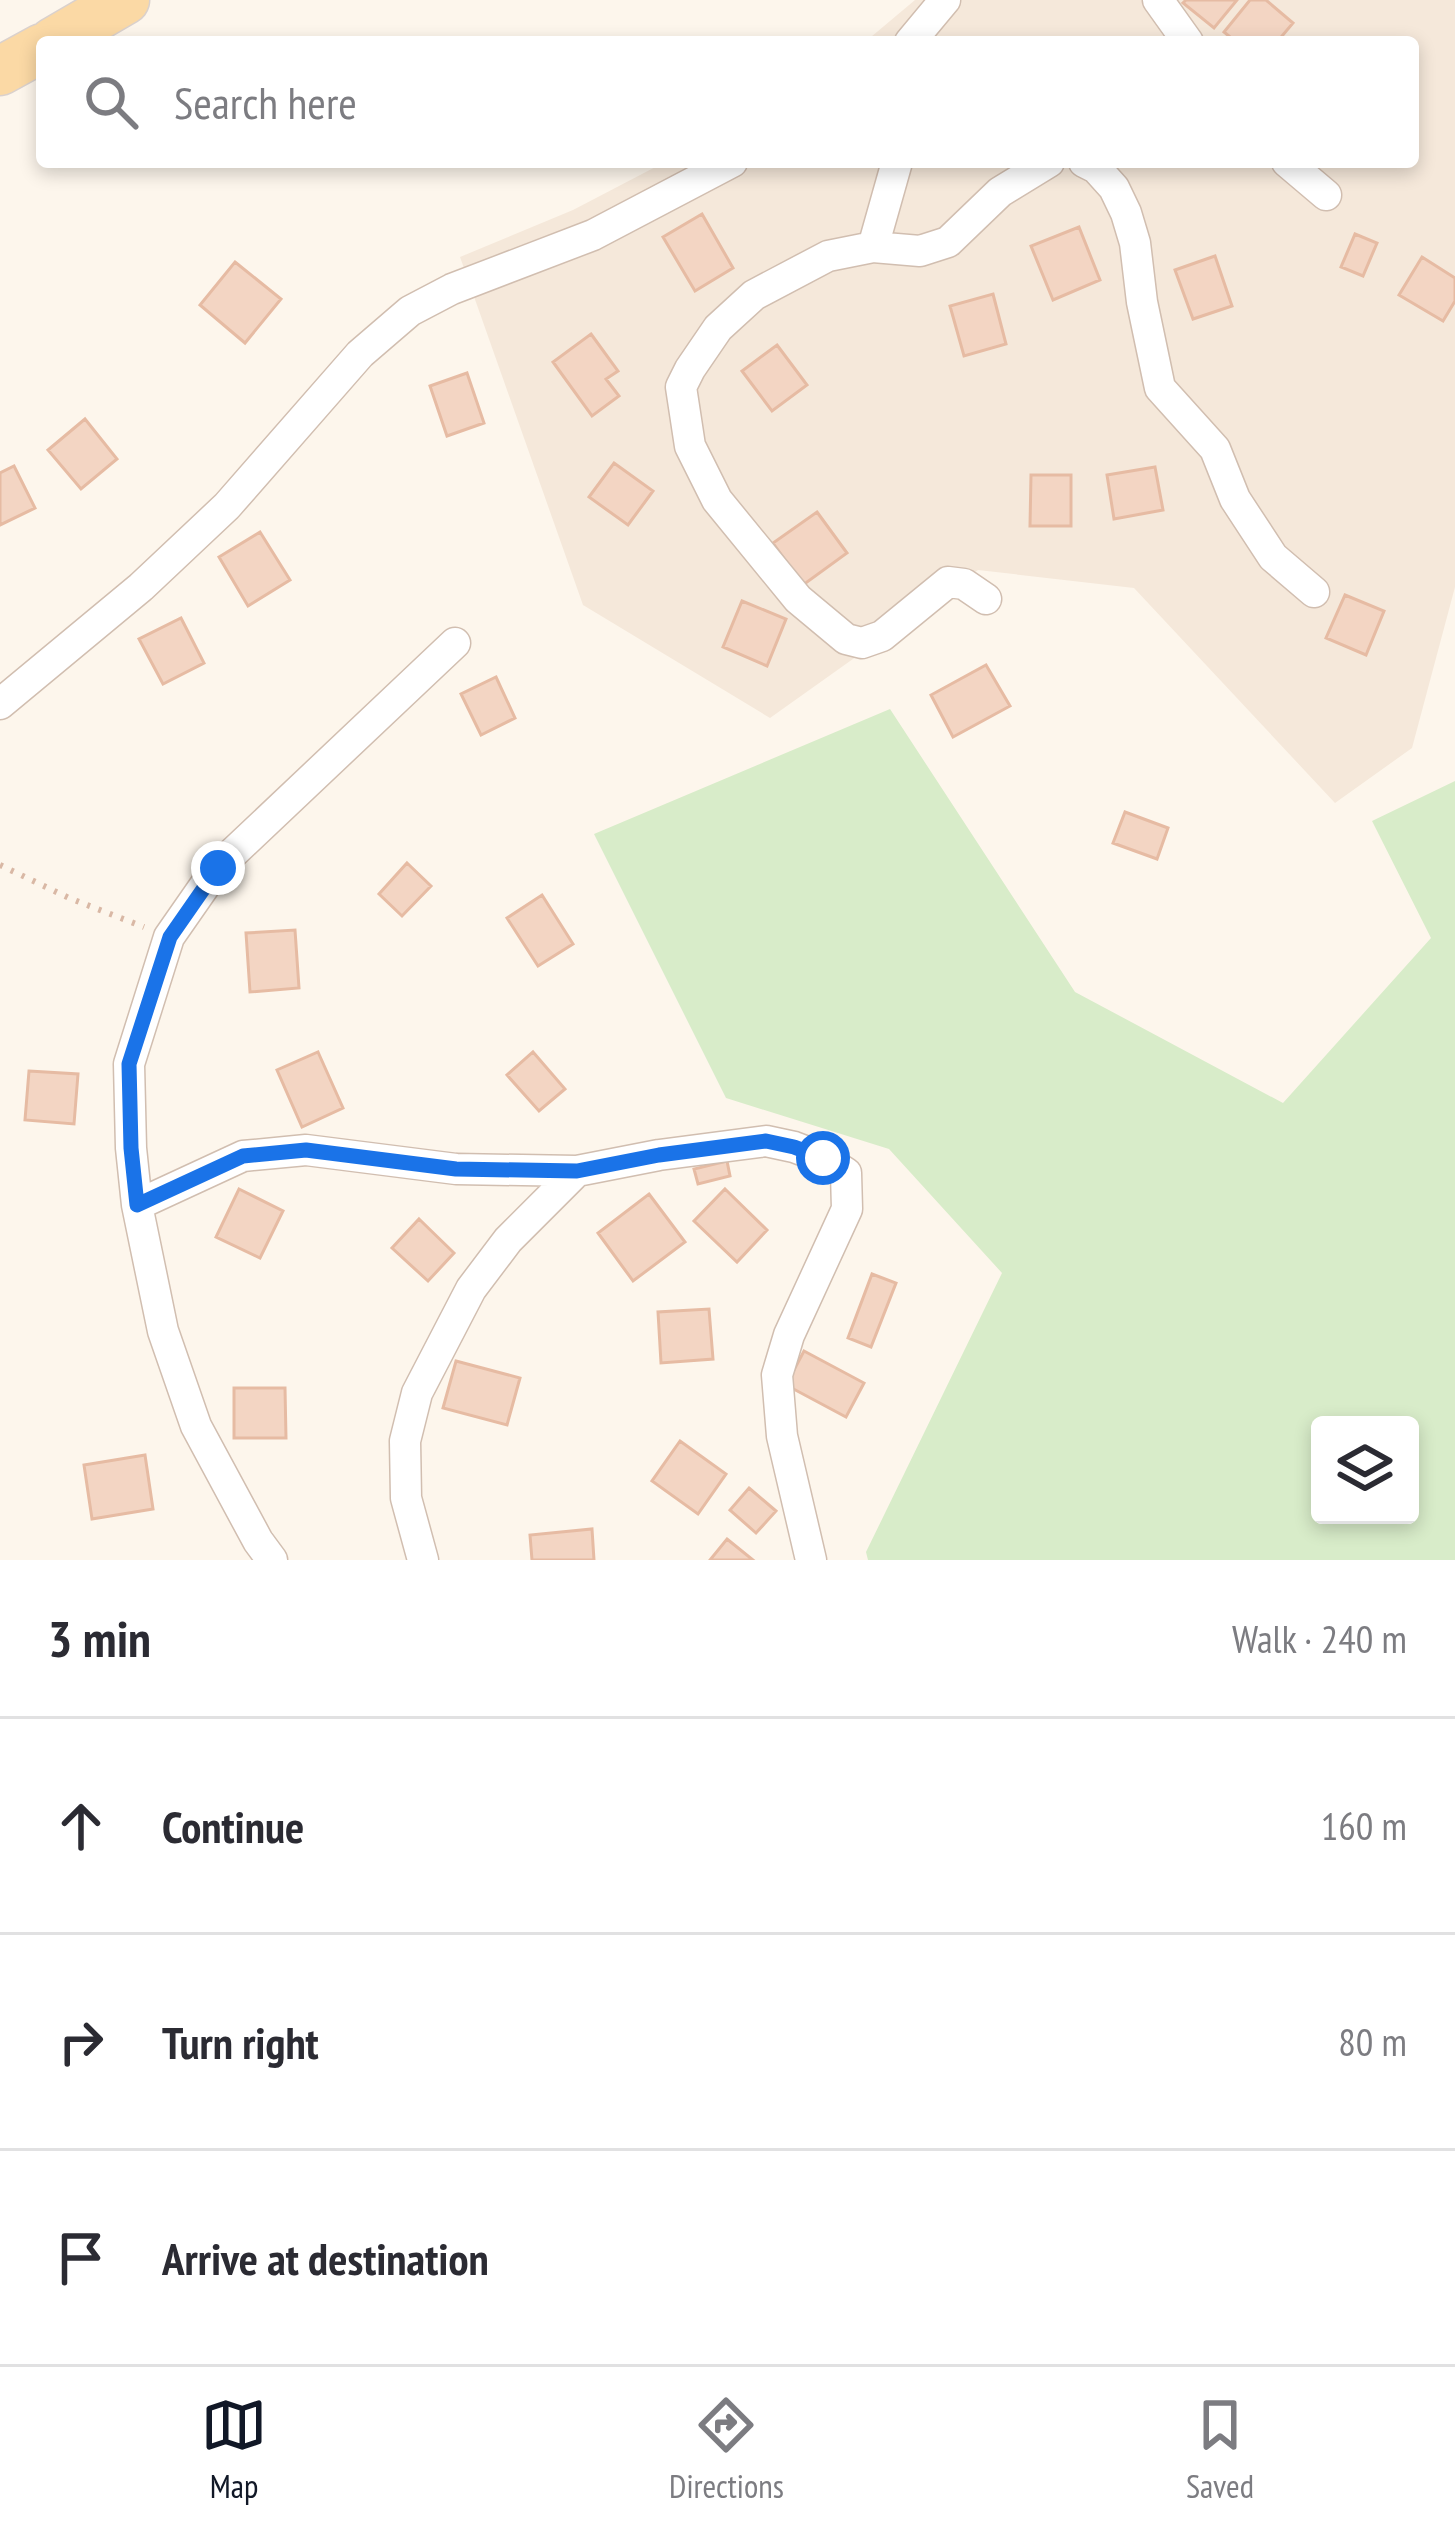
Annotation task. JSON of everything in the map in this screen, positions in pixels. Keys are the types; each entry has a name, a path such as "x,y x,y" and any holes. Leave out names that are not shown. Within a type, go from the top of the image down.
{"main road":[{"path":"63,36 124,0"},
{"path":"0,71 36,51"}],"street":[{"path":"915,36 945,0"},
{"path":"1158,0 1184,36"},
{"path":"0,704 141,586 227,506 360,354 410,311 452,289 593,235 721,168"},
{"path":"873,247 895,168"},
{"path":"986,598 964,584 948,582 882,635 862,643 846,639 798,599 717,500 690,446 681,387 718,328 754,295 829,256 873,247 920,251 948,242 1000,192 1039,168"},
{"path":"1096,168 1114,188 1126,212 1160,388 1214,449 1234,499 1274,557 1314,592"},
{"path":"1294,168 1326,195"},
{"path":"272,1560 196,1426 164,1331 137,1205 129,1064 170,937 218,868 455,643"},
{"path":"137,1205 243,1156 306,1150 456,1169 577,1171 766,1141 823,1158 846,1173 847,1209 789,1335 777,1375 782,1436 811,1560"},
{"path":"423,1560 406,1498 405,1441 417,1393 470,1289 508,1240 577,1171"}],"path":[{"path":"0,866 170,937"}],"shaded area":[{"path":"915,0 1455,0 1455,587 1412,748 1335,803 1134,588 978,570 770,718 583,605 460,257 573,210 654,168 1419,168 1419,36 872,36"}],"green space":[{"path":"890,709 1075,992 1283,1103 1431,938 1372,821 1455,781 1455,1560 868,1560 866,1552 1002,1273 889,1149 726,1098 594,834"}],"building":[{"path":"1237,0 1214,28 1183,3"},
{"path":"1250,0 1266,0 1293,23 1282,36 1229,36 1224,32"},
{"path":"702,214 733,268 695,291 663,237"},
{"path":"1079,227 1100,280 1053,300 1031,246"},
{"path":"1355,234 1377,243 1363,276 1341,267"},
{"path":"1215,256 1232,306 1193,319 1175,270"},
{"path":"1422,257 1455,278 1455,301 1443,321 1399,295"},
{"path":"235,262 281,299 245,343 200,305"},
{"path":"993,294 1006,344 964,356 950,306"},
{"path":"591,334 618,371 606,379 619,396 592,416 553,362"},
{"path":"777,345 807,385 772,411 742,371"},
{"path":"467,373 484,423 447,436 430,386"},
{"path":"85,419 117,459 81,489 48,450"},
{"path":"614,463 653,491 628,525 589,497"},
{"path":"14,466 35,508 0,525 0,473"},
{"path":"1155,467 1163,510 1114,519 1107,475"},
{"path":"1031,475 1071,475 1071,526 1030,526"},
{"path":"817,512 847,553 803,585 773,543"},
{"path":"260,532 290,580 248,606 219,557"},
{"path":"1345,595 1384,611 1366,655 1326,638"},
{"path":"742,601 786,619 767,666 723,647"},
{"path":"181,618 204,663 163,684 139,639"},
{"path":"986,665 1010,706 953,737 931,695"},
{"path":"496,677 515,718 481,735 461,694"},
{"path":"1125,812 1168,828 1157,859 1113,843"},
{"path":"407,863 431,886 402,916 379,894"},
{"path":"542,895 573,944 538,966 507,918"},
{"path":"295,930 299,988 250,992 246,933"},
{"path":"318,1052 343,1108 302,1127 277,1070"},
{"path":"533,1052 565,1089 539,1111 507,1075"},
{"path":"29,1071 78,1074 74,1124 25,1120"},
{"path":"727,1161 730,1176 698,1184 694,1169"},
{"path":"239,1189 283,1211 260,1258 216,1237"},
{"path":"725,1189 767,1230 737,1262 694,1221"},
{"path":"649,1194 685,1242 633,1281 598,1233"},
{"path":"419,1219 454,1253 428,1281 392,1248"},
{"path":"872,1274 896,1283 871,1347 848,1338"},
{"path":"709,1309 713,1359 661,1363 658,1312"},
{"path":"804,1351 864,1383 846,1417 786,1385"},
{"path":"456,1361 520,1378 507,1425 443,1408"},
{"path":"234,1388 285,1388 286,1438 234,1438"},
{"path":"680,1441 726,1474 698,1514 652,1481"},
{"path":"145,1455 153,1509 92,1519 84,1465"},
{"path":"749,1488 776,1511 756,1533 730,1510"},
{"path":"592,1529 594,1560 532,1560 530,1535"},
{"path":"727,1539 753,1560 710,1560"}],"route":[{"path":"218,868 170,937 129,1064 137,1205 243,1156 306,1150 456,1169 577,1171 766,1141 823,1158"}]}
